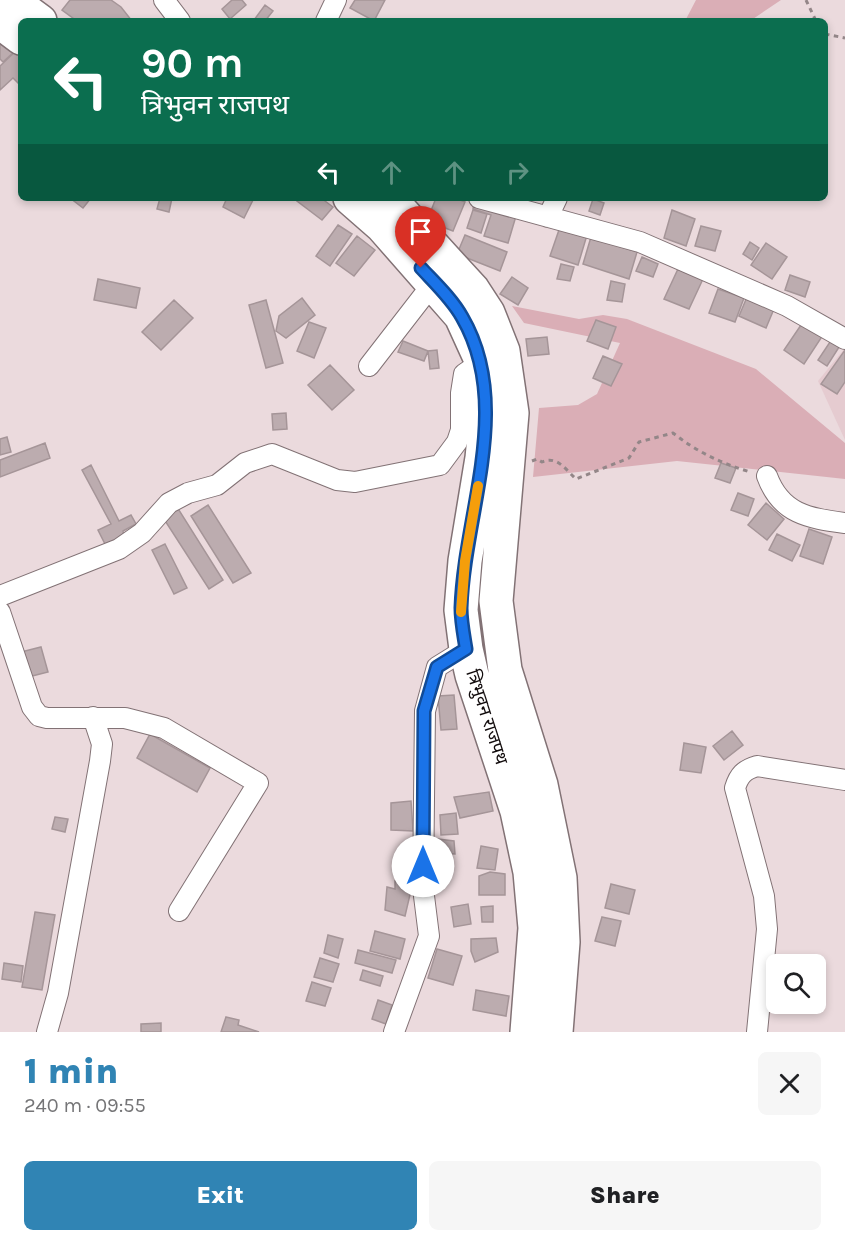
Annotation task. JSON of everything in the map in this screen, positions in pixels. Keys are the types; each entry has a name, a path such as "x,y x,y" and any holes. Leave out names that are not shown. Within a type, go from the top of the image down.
{"highway":[{"path":"11,0 36,18"},
{"path":"0,22 18,36"},
{"name":"त्रिभुवन राजपथ","path":"353,201 382,226 434,282 492,356 512,413 496,601 505,670 541,785 552,828 560,878 562,942 556,1032"},
{"name":"त्रिभुवन राजपथ","path":"390,201 473,290 488,313 492,356 482,458 464,571 461,610 472,675 517,811 530,872 535,928 527,1032"}],"street":[{"path":"164,0 178,18"},
{"path":"328,18 336,0"},
{"path":"490,201 640,242 787,306 845,339"},
{"path":"548,217 555,201"},
{"path":"369,366 434,282"},
{"path":"0,596 119,549 142,533 169,503 188,493 217,485 245,463 272,454 337,480 355,482 440,465 457,442 461,430 460,393 464,374 492,356"},
{"path":"767,476 772,491 785,505 805,517 845,523"},
{"path":"0,612 32,707 39,716 47,718 125,718 164,728 258,783 179,911"},
{"path":"394,1032 429,936 423,888 424,711 437,667 466,649"},
{"path":"47,1032 58,993 100,761 102,744 93,717"},
{"path":"757,1032 767,929 764,896 735,788 739,776 746,769 757,766 845,780"}],"path":[{"path":"806,0 815,18"},
{"path":"828,35 845,38"},
{"path":"509,461 528,464 537,459 542,462 549,459 555,460 576,479 629,458 639,442 673,433 694,450 721,462 767,476"}],"shaded area":[{"path":"696,0 781,0 754,18 687,18"},
{"path":"512,306 579,319 603,315 627,319 756,369 845,443 845,479 677,461 533,477 539,408 578,405 597,394 620,343 524,323"},
{"path":"845,348 845,440 818,381"}],"building":[{"path":"70,0 111,0 121,7 130,18 73,18 62,10"},
{"path":"232,0 242,0 246,5 231,18 222,9"},
{"path":"355,0 385,0 376,18 368,18 350,8"},
{"path":"265,5 273,11 267,18 255,18"},
{"path":"0,29 17,49 3,62 0,59"},
{"path":"18,49 18,83 13,78 0,90 0,66"},
{"path":"74,201 89,201 83,208"},
{"path":"159,201 171,201 169,212 157,209"},
{"path":"226,201 252,201 244,218 223,207"},
{"path":"297,201 325,201 333,207 322,220"},
{"path":"435,201 465,202 453,231 427,221"},
{"path":"592,201 604,203 600,215 589,211"},
{"path":"474,203 516,216 508,243 484,236 491,215 473,209"},
{"path":"473,210 487,214 481,233 467,228"},
{"path":"672,210 695,219 686,246 664,238"},
{"path":"338,225 352,234 330,266 316,256"},
{"path":"701,226 721,231 715,251 695,246"},
{"path":"560,227 587,235 578,265 550,256"},
{"path":"465,235 507,252 500,271 457,254"},
{"path":"357,236 375,250 354,276 336,263"},
{"path":"591,237 637,252 629,279 583,264"},
{"path":"750,242 759,248 752,260 743,254"},
{"path":"766,243 787,257 772,279 751,265"},
{"path":"642,257 658,264 653,277 636,271"},
{"path":"561,264 574,267 570,281 557,279"},
{"path":"678,269 703,279 689,309 664,299"},
{"path":"790,275 810,282 805,297 785,290"},
{"path":"512,277 528,288 518,305 500,294"},
{"path":"98,279 140,288 136,308 94,300"},
{"path":"611,281 625,284 622,302 607,300"},
{"path":"718,289 744,298 735,322 709,313"},
{"path":"747,297 774,309 766,328 739,316"},
{"path":"302,298 315,315 286,338 276,331 279,316"},
{"path":"174,300 193,318 161,350 142,332"},
{"path":"266,300 283,363 266,368 249,305"},
{"path":"596,320 616,327 608,349 587,341"},
{"path":"309,322 326,328 314,358 297,351"},
{"path":"803,322 823,335 804,364 784,350"},
{"path":"547,337 549,354 528,356 526,339"},
{"path":"832,339 841,344 827,366 818,360"},
{"path":"403,341 428,351 424,361 398,352"},
{"path":"437,350 439,368 430,369 428,351"},
{"path":"845,350 845,382 837,394 821,384"},
{"path":"603,356 622,364 611,386 593,378"},
{"path":"330,365 354,390 332,410 308,385"},
{"path":"286,413 287,429 273,430 272,414"},
{"path":"7,437 11,452 0,455 0,439"},
{"path":"45,443 50,458 0,477 0,460"},
{"path":"721,463 736,468 730,483 715,478"},
{"path":"91,465 119,521 131,515 136,524 123,531 124,537 106,546 98,530 111,524 82,470"},
{"path":"738,493 754,499 748,516 731,510"},
{"path":"766,503 784,519 767,540 748,525"},
{"path":"208,505 251,573 233,583 191,516"},
{"path":"177,507 223,580 209,589 162,516"},
{"path":"809,529 832,537 823,564 800,556"},
{"path":"777,534 800,545 792,561 769,550"},
{"path":"165,544 187,588 174,594 152,550"},
{"path":"41,647 48,672 28,677 21,652"},
{"path":"454,695 457,729 441,730 438,696"},
{"path":"732,731 743,745 724,760 713,746"},
{"path":"150,734 210,768 197,792 137,758"},
{"path":"684,743 706,747 701,773 680,770"},
{"path":"489,792 493,811 460,818 454,797"},
{"path":"411,801 413,831 391,830 391,803"},
{"path":"456,813 458,834 441,835 440,815"},
{"path":"55,817 68,819 65,832 52,829"},
{"path":"438,839 454,841 455,854 439,853"},
{"path":"481,846 498,849 495,870 477,868"},
{"path":"490,872 505,874 505,895 479,895 479,876"},
{"path":"395,881 412,886 405,916 385,910 387,887 395,889"},
{"path":"611,884 635,890 629,914 605,908"},
{"path":"468,904 471,924 454,927 451,907"},
{"path":"493,906 493,922 482,922 481,907"},
{"path":"35,912 55,915 42,990 22,987"},
{"path":"602,917 621,921 615,946 595,941"},
{"path":"375,931 405,939 400,959 370,951"},
{"path":"328,935 343,939 338,958 324,953"},
{"path":"496,938 498,952 475,962 471,951 471,939"},
{"path":"437,949 462,956 453,985 428,978"},
{"path":"358,950 396,960 392,973 355,963"},
{"path":"320,958 339,964 333,982 314,977"},
{"path":"4,963 23,966 21,982 2,979"},
{"path":"363,970 383,976 380,986 360,980"},
{"path":"312,982 331,988 325,1006 306,1001"},
{"path":"476,990 509,996 506,1016 473,1010"},
{"path":"378,1000 392,1005 386,1024 372,1019"},
{"path":"226,1017 239,1020 238,1025 259,1032 221,1032"},
{"path":"161,1023 161,1032 141,1032 141,1024"}],"slow traffic":[{"path":"461,612 465,561 478,486"}],"route":[{"path":"421,268 461,316 473,341 481,360 486,416 482,458 465,561 461,610 466,649 437,667 424,711 423,866"}]}
